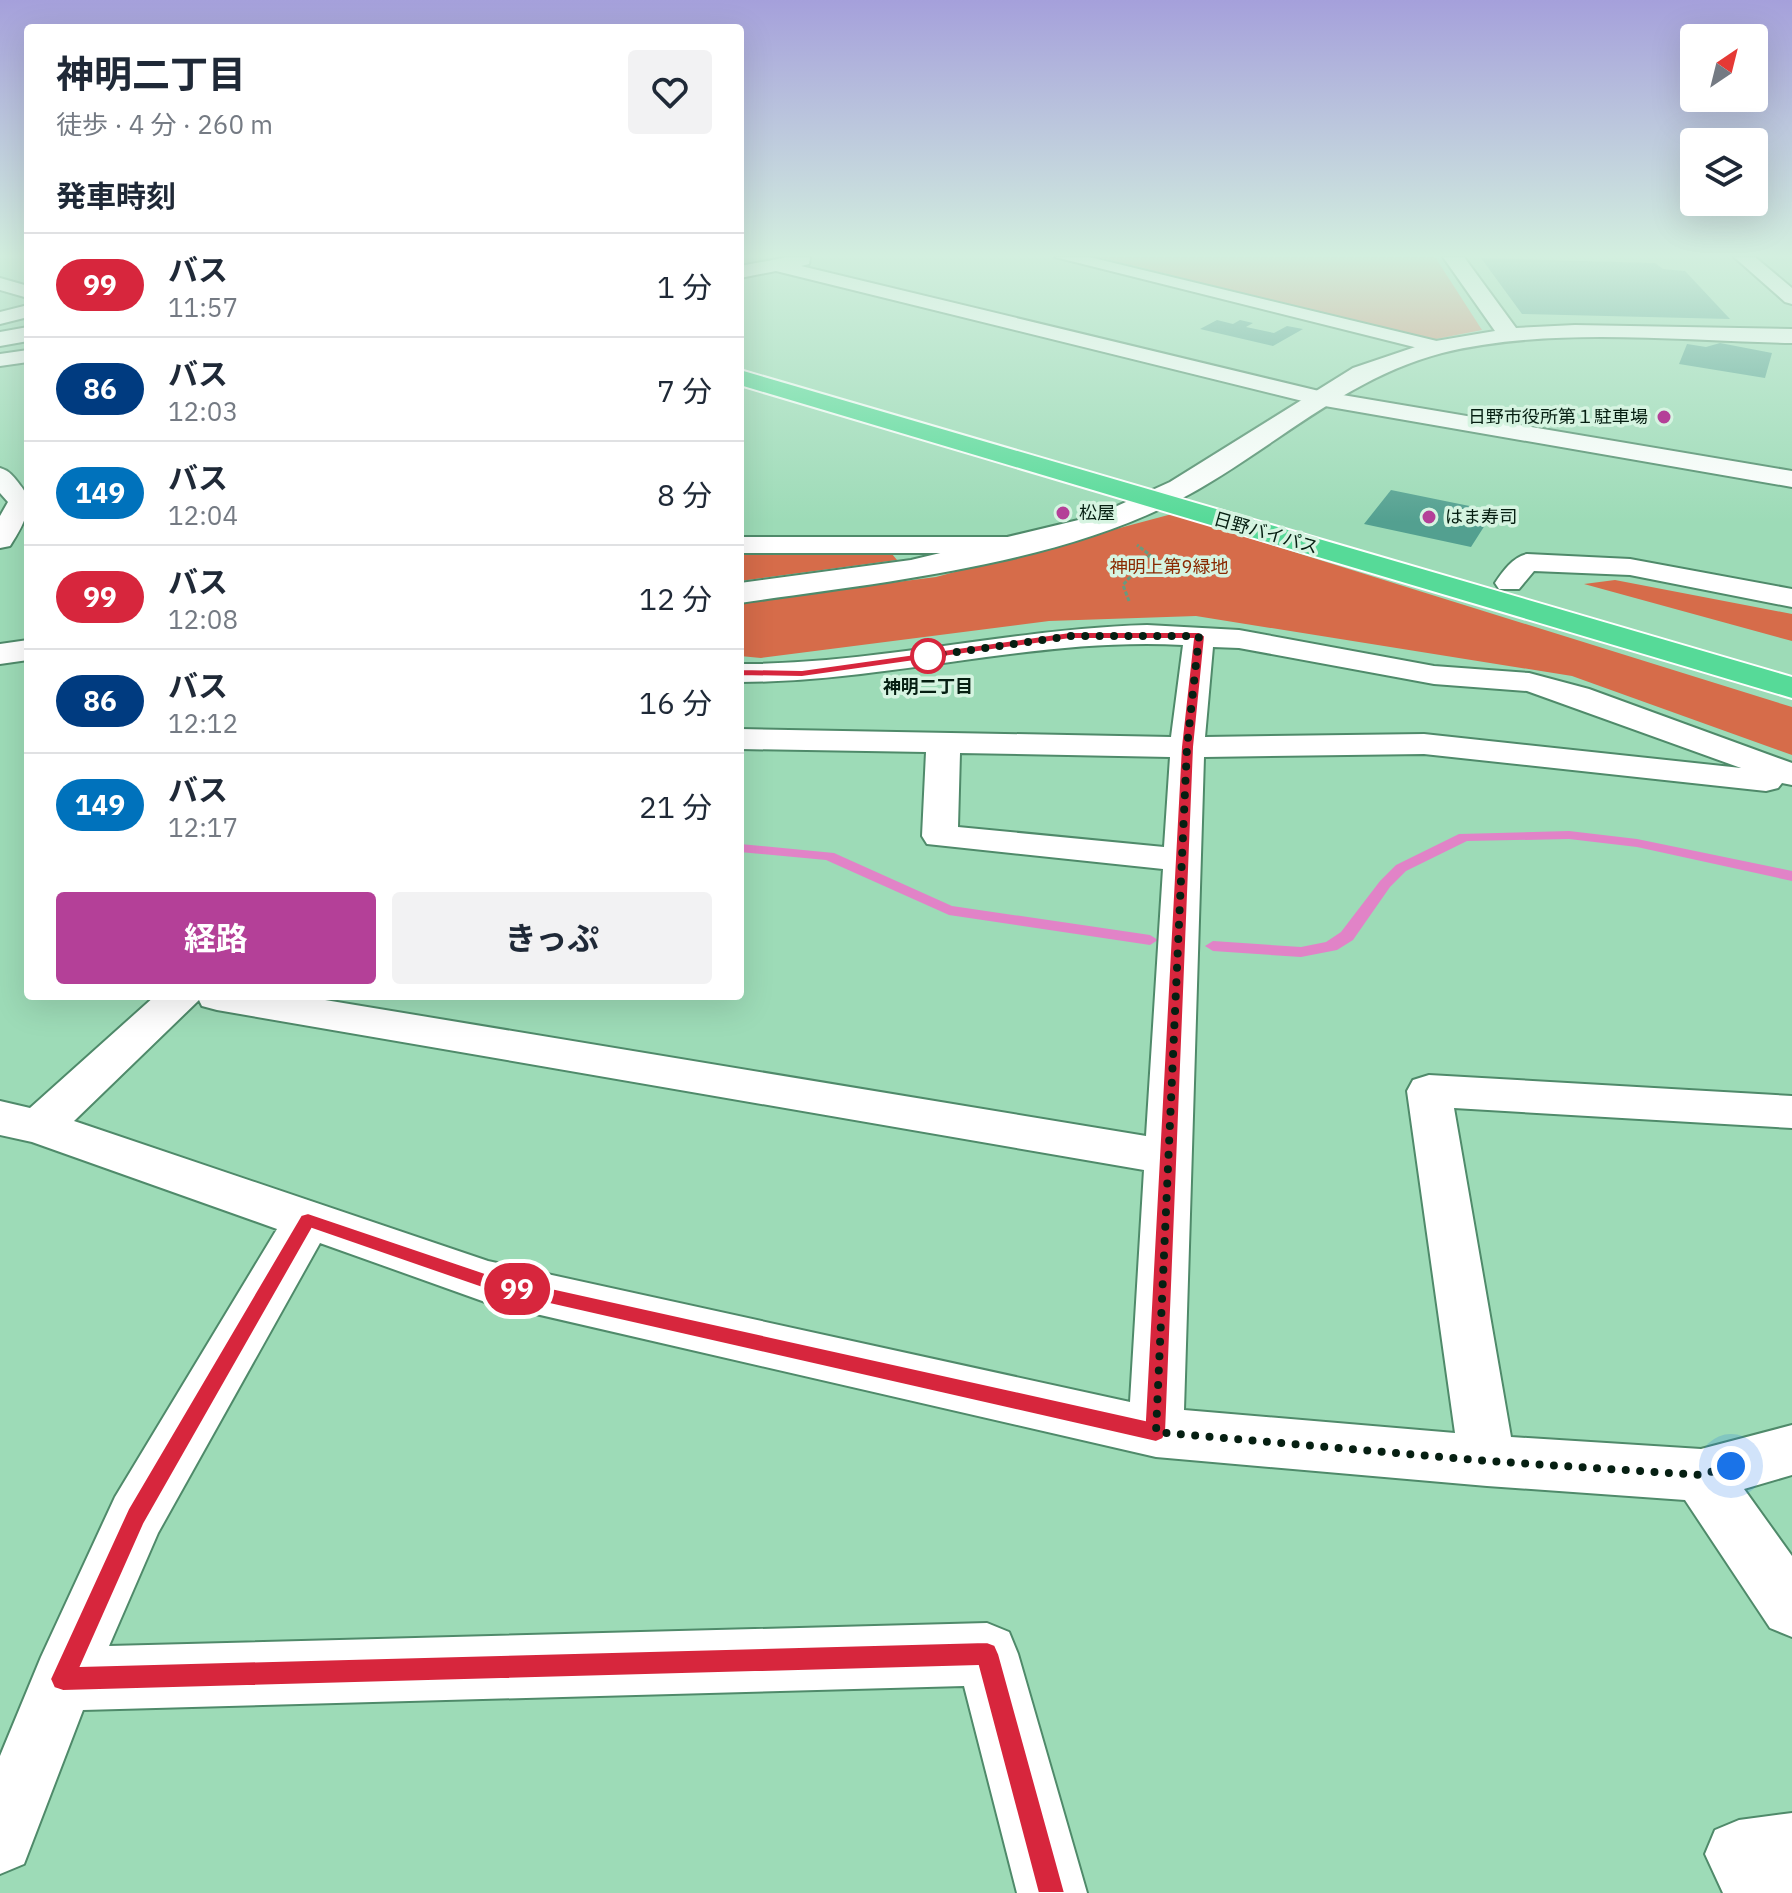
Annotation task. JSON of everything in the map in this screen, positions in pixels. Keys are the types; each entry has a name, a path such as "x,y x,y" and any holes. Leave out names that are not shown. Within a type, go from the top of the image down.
{"highway":[{"name":"日野バイパス","path":"744,361 1792,688"},
{"name":"日野バイパス","path":"744,378 1509,583 1792,665"}],"street":[{"path":"1104,345 1319,398 1792,479"},
{"path":"1431,345 1438,347"},
{"path":"744,593 846,580 1021,545 1105,522 1168,494 1319,398 1382,363 1448,345"},
{"path":"0,360 24,357"},
{"path":"0,476 10,504 0,540"},
{"path":"744,545 1021,545"},
{"path":"1509,583 1527,562 1630,567 1792,598"},
{"path":"744,673 802,673 1070,636 1147,634 1239,639 1434,675 1529,682 1578,696 1792,775"},
{"path":"1156,1432 1187,747 1199,636"},
{"path":"0,654 24,651"},
{"path":"744,739 1187,747 1424,744 1792,784"},
{"path":"943,743 940,836 1182,860"},
{"path":"20,1122 176,1000"},
{"path":"241,1000 1168,1157"},
{"path":"1487,1461 1429,1091 1792,1112"},
{"path":"20,1122 488,1282 1156,1432 1487,1461 1701,1475 1792,1450"},
{"path":"0,1840 63,1679 136,1516 308,1220"},
{"path":"1701,1475 1792,1607"},
{"path":"63,1679 987,1654 1052,1893"},
{"path":"1763,1893 1739,1854 1792,1847"}],"path":[{"path":"1105,522 1150,555 1123,585 1147,634"}],"green space":[{"name":"神明上第9緑地","path":"1172,514 1792,707 1792,755 1572,676 1196,616 1049,621 761,658 744,656 744,601 936,577"},
{"path":"744,547 887,548 897,560 744,580"},
{"path":"1615,580 1792,614 1792,641 1584,584"}],"building":[{"path":"1686,345 1732,345 1772,353 1765,378 1679,364"},
{"name":"はま寿司","path":"1391,490 1494,511 1471,547 1364,524"}],"waterway":[{"path":"1213,946 1301,952 1331,946 1347,936 1385,884 1401,868 1464,837 1569,835 1637,843 1792,876"},
{"path":"744,848 829,856 949,910 1150,940"}],"bus line":[{"name":"99","path":"744,673 802,673 1070,636 1199,636 1187,747 1156,1432 488,1282 308,1220 136,1516 63,1679 987,1654 1052,1893"}],"place":[{"name":"日野市役所第１駐車場","path":"1664,417"},
{"name":"松屋","path":"1063,513"},
{"name":"はま寿司","path":"1429,517"},
{"name":"神明二丁目","path":"928,656"}],"route":[{"path":"928,656 921,657 1070,636 1199,636 1187,747 1156,1432 1487,1461 1701,1475 1731,1466"}]}
